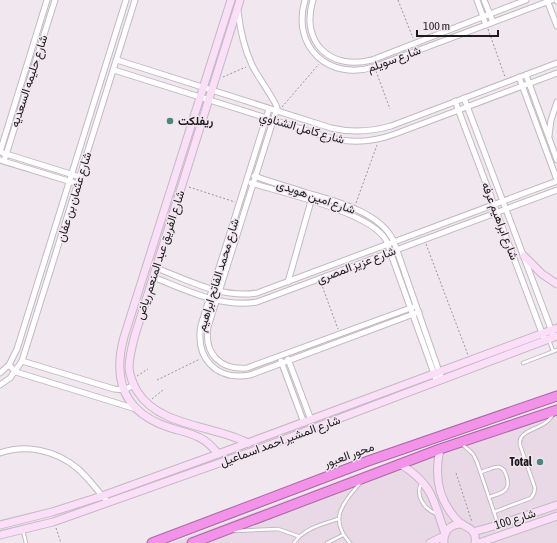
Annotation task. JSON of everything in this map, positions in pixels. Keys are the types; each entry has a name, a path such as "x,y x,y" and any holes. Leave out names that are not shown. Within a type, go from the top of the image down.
{"highway":[{"name":"محور العبور","path":"152,543 368,461 557,396"},
{"path":"192,543 440,449 555,410"}],"street":[{"name":"شارع حليمه السعديه","path":"0,152 47,0"},
{"name":"شارع حليمه السعديه","path":"2,160 6,154 54,0"},
{"name":"شارع عثمان بن عفان","path":"0,374 9,364 17,349 126,0"},
{"name":"شارع عثمان بن عفان","path":"0,385 16,372 22,361 135,0"},
{"name":"شارع الفريق عبد المنعم رياض","path":"218,454 200,437 160,424 149,419 137,409 130,401 124,390 120,379 119,365 120,351 231,0"},
{"name":"شارع الفريق عبد المنعم رياض","path":"133,382 129,370 132,347 240,0"},
{"name":"شارع سويلم","path":"305,0 301,16 303,34 311,50 333,67 348,71 364,70 374,67 549,0"},
{"name":"شارع سويلم","path":"313,0 309,17 312,35 322,50 329,56 345,62 363,62 526,0"},
{"path":"477,0 486,25"},
{"path":"484,0 493,22"},
{"path":"549,0 557,26"},
{"path":"237,8 242,37 251,64 266,90 276,103 277,111"},
{"name":"شارع كامل الشناوي","path":"117,60 331,128 349,131 367,131 391,126 557,63"},
{"name":"شارع كامل الشناوي","path":"114,70 343,141 356,142 379,139 557,73"},
{"path":"526,74 557,160"},
{"path":"519,77 557,180"},
{"name":"شارع ابراهيم عرفه","path":"455,101 542,333 551,338 554,329 524,256 464,98"},
{"path":"549,137 551,120 557,102"},
{"name":"شارع محمد الفاتح ابراهيم","path":"204,356 201,349 199,334 269,109"},
{"name":"شارع محمد الفاتح ابراهيم","path":"277,111 255,176 206,335 211,352 216,359 231,367 240,368 255,366 416,306"},
{"path":"0,152 80,177"},
{"path":"2,160 78,184"},
{"name":"شارع امين هويدى","path":"249,174 354,208 379,224 389,233 394,242 419,312 437,373"},
{"name":"شارع عزيز المصرى","path":"156,268 212,289 239,295 248,295 288,282 557,180"},
{"name":"شارع امين هويدى","path":"246,182 344,212 362,220 382,234 390,252 412,315 440,381"},
{"name":"شارع عزيز المصرى","path":"153,278 216,300 234,303 257,302 557,190"},
{"path":"288,282 311,201"},
{"path":"524,256 542,274 557,284"},
{"path":"398,277 405,274"},
{"path":"204,356 212,366 220,372 238,376 255,373 419,312"},
{"path":"387,317 389,323"},
{"name":"شارع المشير احمد اسماعيل","path":"0,525 52,512 102,496 304,423 554,329"},
{"name":"شارع المشير احمد اسماعيل","path":"0,535 53,522 293,437 551,338"},
{"path":"286,354 311,420"},
{"path":"279,356 304,423"},
{"path":"22,361 114,389 124,390 133,382 146,403 155,410 171,418 231,435 248,443"},
{"path":"9,364 16,372 137,409"},
{"path":"294,394 301,392"},
{"path":"149,419 154,415 155,410"},
{"path":"0,453 14,449 28,448 53,454 76,468 108,502"},
{"path":"440,449 437,472 441,494 452,514 462,524 472,530 475,536 475,543"},
{"path":"400,464 422,481 432,496 444,538"},
{"name":"شارع 100","path":"472,530 498,525 557,505"},
{"name":"شارع 100","path":"479,543 557,516"},
{"path":"430,543 444,538 451,526 462,524"}],"lane":[{"path":"551,338 553,352"},
{"path":"523,363 557,350"},
{"path":"494,512 531,498 534,493 535,488 520,445 520,439 523,434 547,423 555,410"},
{"path":"460,442 473,454 481,472 498,525"},
{"path":"481,472 497,467 504,469 508,487 503,492 489,497"},
{"path":"350,543 342,535 338,519 343,506 366,477"},
{"path":"422,481 419,488 421,497 427,509 438,514"},
{"path":"294,543 298,536 322,524 338,519"},
{"path":"223,531 278,528 298,536"},
{"path":"23,530 26,543"},
{"path":"327,543 342,535"}],"path":[{"path":"398,0 415,43"},
{"path":"486,25 507,82"},
{"path":"277,111 322,60"},
{"path":"215,80 251,64"},
{"path":"374,67 390,109"},
{"path":"354,208 379,139"},
{"path":"182,184 239,204"},
{"path":"424,240 470,360"},
{"path":"320,279 340,334"},
{"path":"157,380 204,356"},
{"path":"133,382 148,369"},
{"path":"146,403 163,390"},
{"path":"456,473 471,520 472,530"},
{"path":"53,522 60,543"}],"shaded area":[{"path":"557,404 557,543 172,543 426,448"}],"place":[{"name":"ريفلكت","path":"170,121"},
{"name":"Total","path":"540,462"}]}
